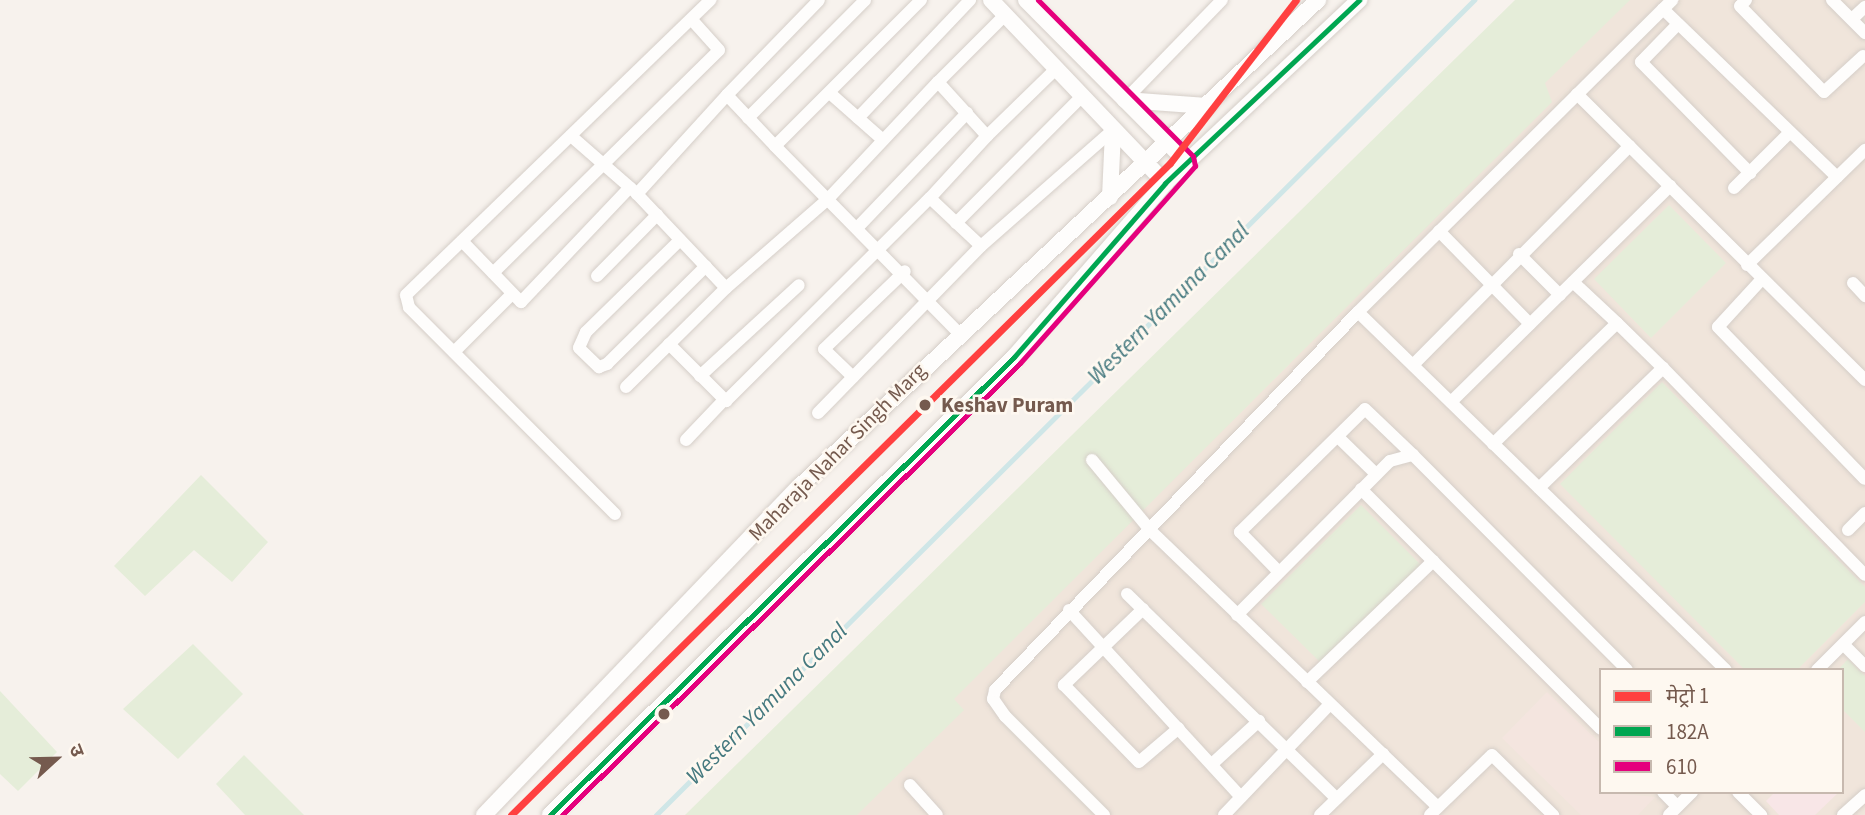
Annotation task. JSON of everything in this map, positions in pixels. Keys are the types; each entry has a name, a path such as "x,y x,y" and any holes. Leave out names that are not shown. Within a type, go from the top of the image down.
{"main road":[{"path":"991,0 1165,183"},
{"path":"1026,0 1187,162"},
{"name":"Maharaja Nahar Singh Marg","path":"484,815 799,487 958,333 1110,197 1318,0"},
{"path":"550,815 1014,357 1165,183 1359,0"},
{"path":"1125,100 1206,106"},
{"path":"1110,197 1113,130"}],"street":[{"path":"615,514 409,307 406,295 693,21 710,0"},
{"path":"462,241 512,294 526,299 819,0"},
{"path":"748,118 865,0"},
{"path":"775,146 832,95 921,0"},
{"path":"858,118 970,0"},
{"path":"1125,100 1222,0"},
{"path":"1746,0 1740,6 1824,92 1863,56"},
{"path":"1832,0 1865,33"},
{"path":"1104,815 993,699 1069,610 1151,531 1358,312 1668,5 1678,23 1837,177"},
{"path":"1852,19 1865,7"},
{"path":"626,387 726,288 828,199 1005,15"},
{"path":"494,274 719,50 693,21"},
{"path":"1678,23 1641,62 1750,173"},
{"path":"686,440 1056,69"},
{"path":"938,82 987,136"},
{"path":"1577,94 1865,380"},
{"path":"727,95 828,199 905,271 931,298 958,333"},
{"path":"832,95 883,140"},
{"path":"956,223 1082,96"},
{"path":"859,227 967,113"},
{"path":"818,412 981,246 1113,130"},
{"path":"1734,188 1790,132"},
{"path":"571,136 634,190 726,288"},
{"path":"1413,365 1519,254 1630,146"},
{"path":"1747,265 1865,150"},
{"path":"1451,402 1671,187"},
{"path":"930,198 981,246"},
{"path":"597,276 657,215"},
{"path":"1439,231 1530,324"},
{"path":"680,240 586,332 579,348 599,367 607,364 706,267"},
{"path":"1519,254 1560,295"},
{"path":"853,377 824,349 905,271"},
{"path":"1762,279 1718,327 1865,479"},
{"path":"1573,282 1663,368 1865,575"},
{"path":"1853,283 1865,296"},
{"path":"700,376 799,285"},
{"path":"454,352 512,294"},
{"path":"1358,312 1724,668"},
{"path":"1493,444 1617,323"},
{"path":"669,344 724,400"},
{"path":"1539,488 1663,368"},
{"path":"1279,572 1240,532 1368,408 1625,668"},
{"path":"1338,437 1376,474"},
{"path":"1237,615 1390,461 1413,455"},
{"path":"1092,460 1151,531 1383,754 1434,811 1492,755 1553,815"},
{"path":"1361,489 1599,727"},
{"path":"1848,530 1865,513"},
{"path":"1307,682 1433,561"},
{"path":"1127,594 1288,748 1337,799"},
{"path":"1143,609 1067,678 1066,689 1139,762 1179,728"},
{"path":"1069,610 1241,797"},
{"path":"1819,668 1865,622"},
{"path":"1844,645 1865,666"},
{"path":"1224,815 1330,704"},
{"path":"1212,764 1259,721"},
{"path":"1320,815 1383,754"},
{"path":"909,785 937,815"},
{"path":"1664,794 1673,811 1690,794"},
{"path":"1740,794 1759,814"},
{"path":"1843,815 1865,795"}],"shaded area":[{"path":"1617,0 1865,0 1865,815 762,815"},
{"path":"1547,692 1599,742 1599,794 1655,797 1638,815 1581,815 1502,738"},
{"path":"1773,794 1837,794 1815,815 1779,815 1766,801"}],"green space":[{"path":"1515,0 1630,0 1545,83 1552,102 954,699 964,710 857,815 685,815"},
{"path":"1669,205 1726,263 1651,338 1594,279"},
{"path":"1662,382 1865,587 1865,602 1799,668 1743,668 1560,484"},
{"path":"201,475 268,542 232,582 194,550 145,596 114,566"},
{"path":"1361,505 1423,567 1323,665 1261,604"},
{"path":"193,644 243,694 178,759 123,709"},
{"path":"1848,659 1865,676 1865,732 1844,711 1844,668 1840,668"},
{"path":"0,691 57,752 18,791 0,774"},
{"path":"244,755 304,815 245,815 216,784"}],"waterway":[{"name":"Western Yamuna Canal","path":"656,815 1474,0"}],"metro line":[{"name":"1","path":"511,815 1170,163 1296,0"}],"transit line":[{"name":"610","path":"562,815 1020,363 1195,166 1193,156 1038,0"},
{"name":"182A","path":"550,815 1014,357 1165,183 1359,0"}],"place":[{"name":"Keshav Puram","path":"925,405"}]}
